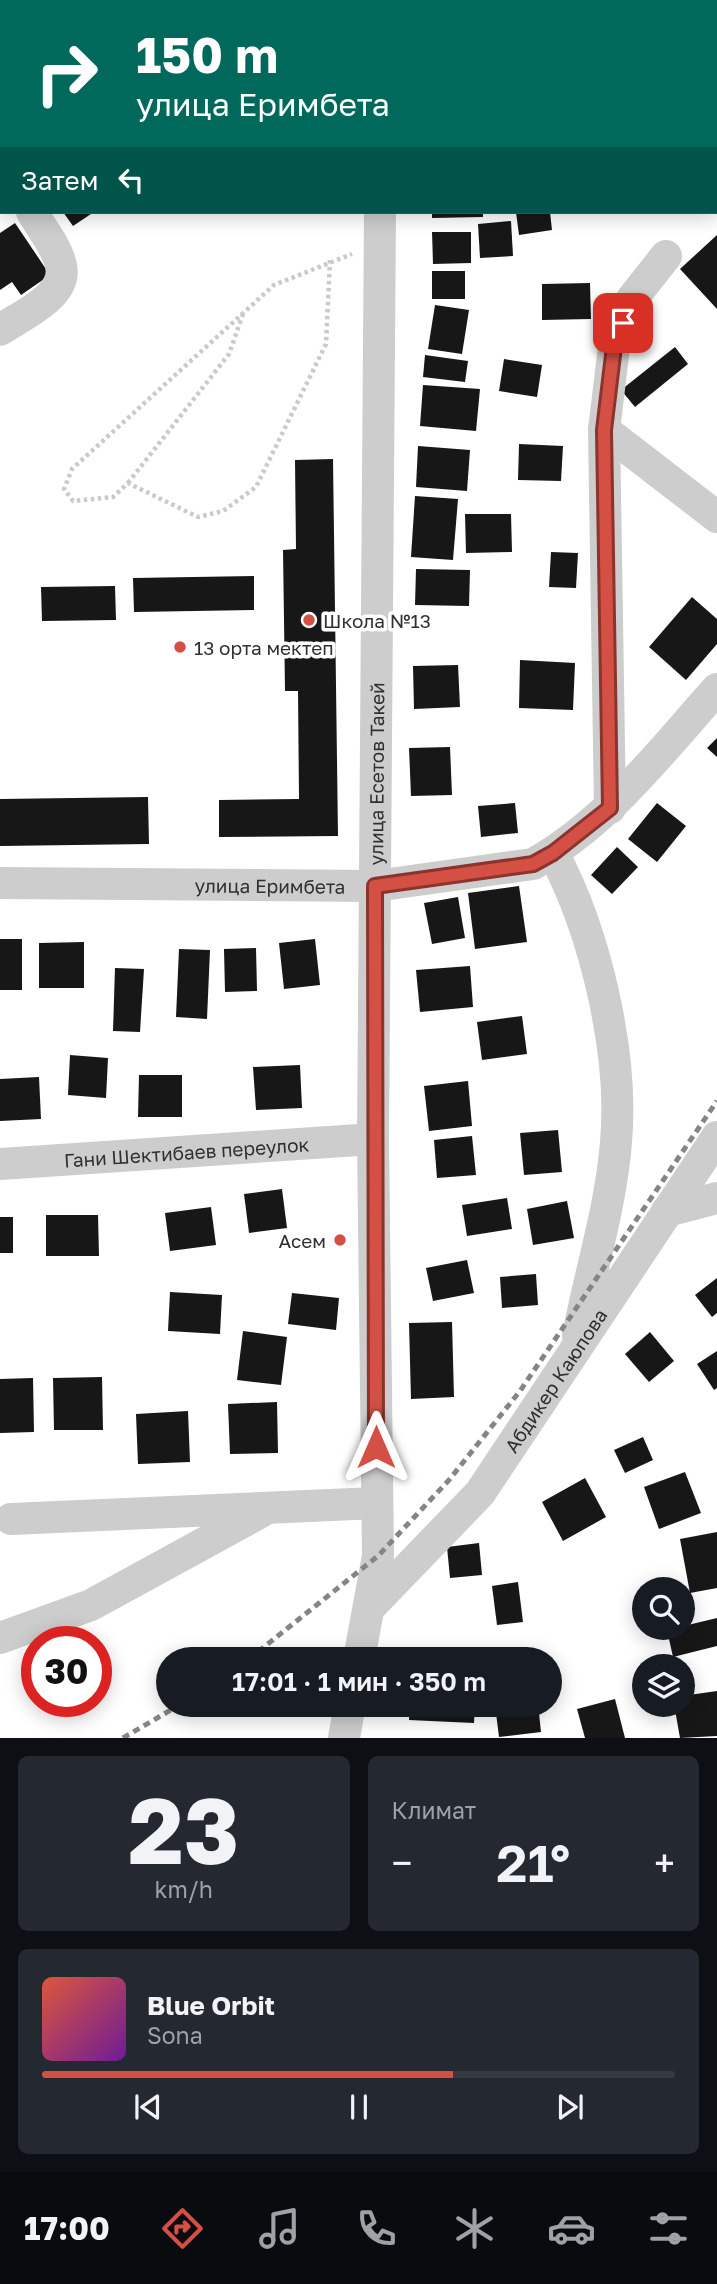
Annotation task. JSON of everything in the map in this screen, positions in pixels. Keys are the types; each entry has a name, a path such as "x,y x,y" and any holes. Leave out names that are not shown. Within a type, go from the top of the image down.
{"street":[{"path":"0,330 50,297 61,279 61,264 33,214"},
{"name":"улица Есетов Такей","path":"362,1647 378,1556 373,1139 380,214"},
{"path":"610,808 604,430 614,347 632,299 666,256"},
{"path":"604,430 717,517"},
{"name":"улица Еримбета","path":"0,883 375,886 533,864 553,853 610,808 717,688"},
{"path":"553,853 571,890 607,1007 616,1080 616,1142 576,1344"},
{"name":"Абдикер Каюпова","path":"370,1607 480,1493 576,1344 717,1137"},
{"name":"Гани Шектибаев переулок","path":"0,1164 373,1139"},
{"path":"667,1211 717,1198"},
{"path":"11,1520 377,1503"},
{"path":"0,1638 91,1605 268,1507"},
{"path":"344,1738 348,1717"}],"path":[{"path":"243,313 229,354 128,483 113,497 73,501 64,489 72,469 243,313 274,285 330,260 355,253"},
{"path":"128,483 198,517 223,511 256,487 326,344 330,260"}],"building":[{"path":"64,214 91,214 73,226"},
{"path":"432,214 483,214 483,217 432,218"},
{"path":"516,214 550,214 552,230 519,235"},
{"path":"511,221 513,256 480,258 478,224"},
{"path":"15,223 50,275 21,295 12,282 0,290 0,233"},
{"path":"432,232 471,232 471,263 433,264"},
{"path":"717,235 717,309 680,269"},
{"path":"432,271 465,271 465,299 432,299"},
{"path":"590,283 591,319 542,320 542,284"},
{"path":"435,305 469,310 462,354 428,349"},
{"path":"675,347 688,364 635,407 621,390"},
{"path":"425,355 468,361 465,382 423,377"},
{"path":"504,359 542,365 537,397 499,391"},
{"path":"423,385 480,389 476,431 420,426"},
{"path":"519,444 563,446 561,481 518,480"},
{"path":"418,446 470,450 467,491 416,487"},
{"name":"Школа №13","path":"333,459 338,836 219,837 219,800 299,799 298,691 285,691 283,550 296,549 295,460"},
{"path":"415,496 458,499 453,560 411,557"},
{"path":"465,514 511,514 512,552 466,553"},
{"path":"551,552 578,553 576,588 549,587"},
{"path":"416,569 470,570 469,606 415,605"},
{"path":"254,576 254,610 134,612 133,578"},
{"path":"115,586 116,620 42,621 41,587"},
{"path":"692,597 717,619 717,644 686,680 649,647"},
{"path":"520,660 575,663 573,710 519,708"},
{"path":"458,665 460,707 414,709 413,666"},
{"path":"717,738 717,757 707,748"},
{"path":"450,747 452,795 411,796 409,748"},
{"path":"148,797 149,844 0,846 0,799"},
{"path":"515,803 518,833 481,837 478,806"},
{"path":"657,803 686,826 657,862 628,839"},
{"path":"617,847 638,867 612,894 591,875"},
{"path":"519,886 527,942 475,949 468,893"},
{"path":"458,897 465,938 432,944 424,903"},
{"path":"0,939 22,939 22,990 0,990"},
{"path":"315,939 320,985 284,989 279,943"},
{"path":"84,942 84,988 39,988 39,943"},
{"path":"256,948 257,991 225,992 224,949"},
{"path":"179,949 210,950 207,1019 176,1017"},
{"path":"470,966 473,1007 420,1012 416,970"},
{"path":"115,968 144,969 140,1032 113,1031"},
{"path":"522,1016 527,1054 482,1060 477,1022"},
{"path":"70,1055 108,1058 106,1098 68,1095"},
{"path":"300,1065 302,1108 256,1110 253,1067"},
{"path":"139,1075 182,1075 182,1117 138,1117"},
{"path":"39,1077 41,1119 0,1121 0,1079"},
{"path":"468,1081 472,1126 429,1131 424,1086"},
{"path":"558,1130 562,1172 524,1175 520,1133"},
{"path":"472,1136 476,1175 437,1178 434,1140"},
{"path":"282,1189 287,1228 249,1233 244,1194"},
{"path":"507,1198 512,1229 467,1236 462,1205"},
{"path":"567,1201 574,1238 533,1245 527,1209"},
{"path":"211,1207 216,1245 170,1251 165,1213"},
{"path":"46,1215 98,1215 99,1256 46,1256"},
{"path":"0,1217 13,1217 13,1253 0,1253"},
{"path":"467,1260 474,1293 433,1301 426,1268"},
{"path":"536,1274 538,1305 502,1308 500,1277"},
{"path":"717,1278 717,1313 712,1317 695,1295"},
{"path":"170,1292 222,1295 220,1334 168,1331"},
{"path":"292,1293 339,1298 336,1330 288,1324"},
{"path":"452,1322 454,1397 411,1399 409,1323"},
{"path":"243,1331 287,1337 281,1385 237,1380"},
{"path":"650,1332 674,1361 649,1382 625,1354"},
{"path":"717,1351 717,1388 714,1390 697,1364"},
{"path":"102,1377 103,1430 54,1430 53,1378"},
{"path":"33,1378 34,1432 0,1433 0,1379"},
{"path":"277,1402 278,1453 230,1454 228,1404"},
{"path":"188,1411 190,1462 138,1464 136,1414"},
{"path":"643,1437 653,1460 625,1473 614,1450"},
{"path":"685,1472 701,1513 659,1529 644,1487"},
{"path":"585,1478 606,1517 563,1541 542,1502"},
{"path":"717,1532 717,1588 695,1592 695,1577 687,1577 680,1539"},
{"path":"479,1543 482,1575 450,1578 447,1547"},
{"path":"518,1582 523,1622 497,1625 492,1586"},
{"path":"717,1618 717,1646 685,1654 672,1654 669,1640 695,1640 695,1623"},
{"path":"717,1691 717,1736 680,1738 676,1717 695,1717 695,1694"},
{"path":"615,1699 625,1738 585,1738 577,1709"},
{"path":"409,1717 474,1717 474,1723 409,1720"},
{"path":"496,1717 539,1717 541,1732 499,1737"}],"railway":[{"path":"264,1647 378,1556 449,1480 520,1391 717,1101"},
{"path":"123,1738 159,1717"}],"place":[{"name":"Школа №13","path":"309,620"},
{"name":"13 орта мектеп","path":"180,647"},
{"name":"Асем","path":"340,1240"}],"route":[{"path":"376,1447 373,1139 375,886 533,864 553,853 610,808 604,430 614,347 623,323"}]}
